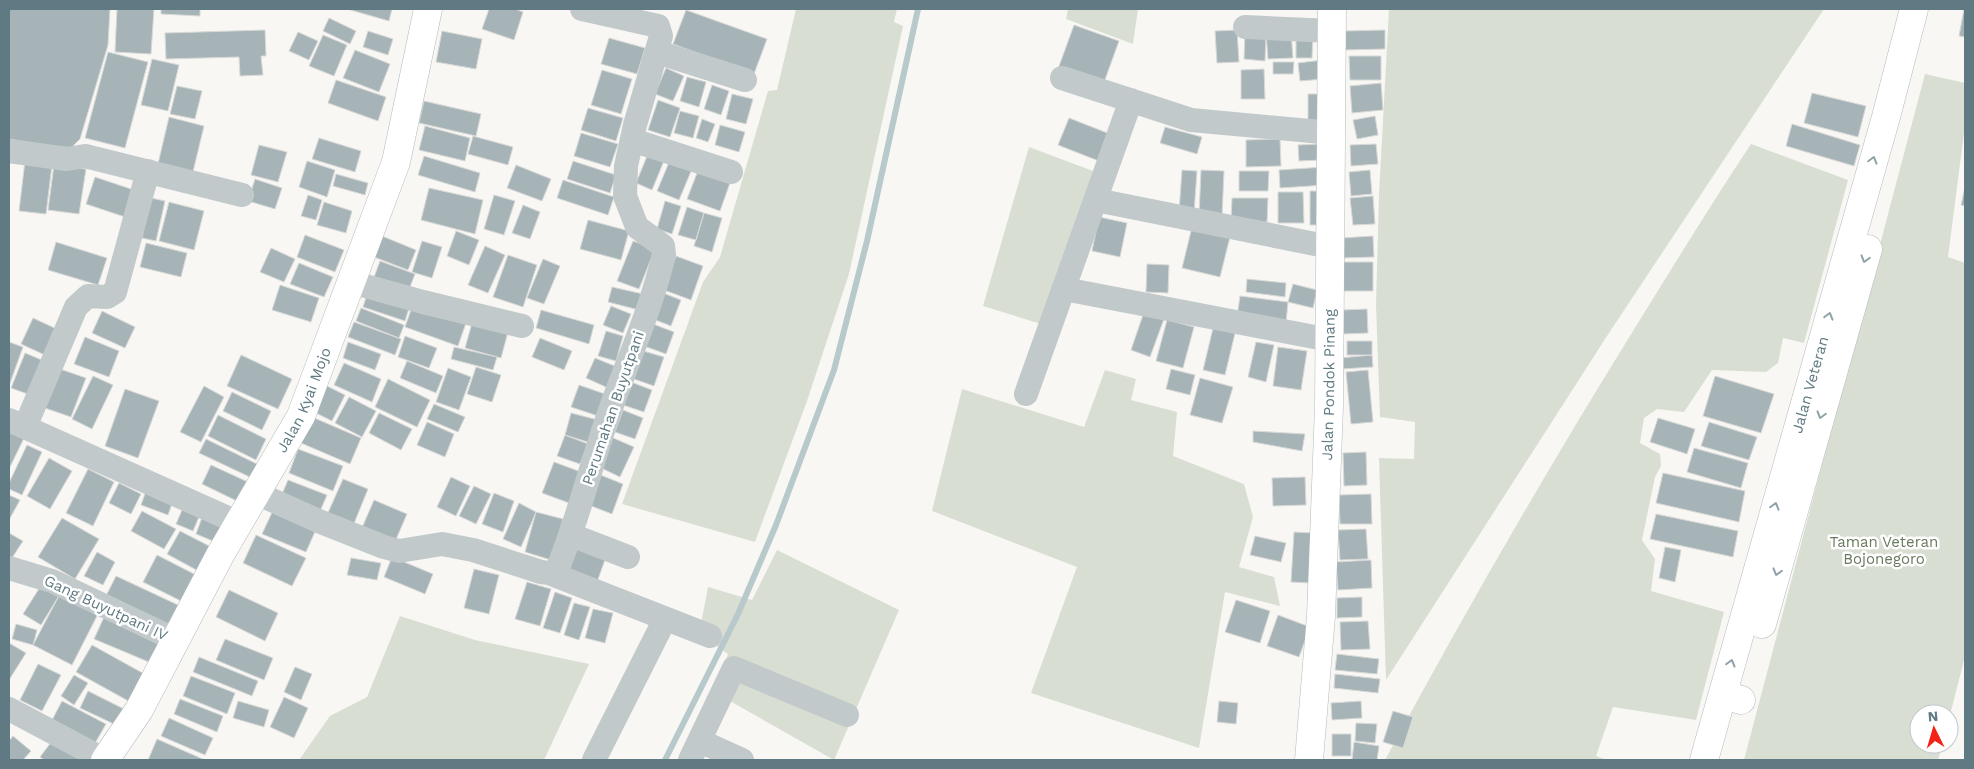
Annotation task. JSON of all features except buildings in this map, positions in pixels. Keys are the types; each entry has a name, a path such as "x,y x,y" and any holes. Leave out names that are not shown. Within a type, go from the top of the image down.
{"street":[{"name":"Jalan Kyai Mojo","path":"105,760 139,710 239,523 301,416 396,162 428,9"},
{"name":"Perumahan Buyutpani","path":"549,573 557,570 571,535 606,422 641,327 664,254 663,246 637,227 625,196 626,166 632,140 662,36 659,17 582,9"},
{"name":"Jalan Veteran","path":"1724,760 1732,697 1914,9"},
{"name":"Jalan Veteran","path":"1704,760 1732,697 1900,137 1931,9"},
{"path":"1246,27 1332,20"},
{"name":"Jalan Pondok Pinang","path":"1309,760 1321,616 1329,407 1332,20"},
{"path":"657,52 745,80"},
{"path":"1062,78 1191,120 1332,134"},
{"path":"1026,394 1131,100"},
{"path":"632,140 730,172"},
{"path":"9,151 67,159 85,156 242,195"},
{"path":"148,171 115,292 108,296 88,296 76,306 17,423 239,523"},
{"path":"1096,200 1330,247"},
{"path":"351,282 522,326"},
{"path":"1064,289 1330,340"},
{"path":"256,493 321,522 392,549 399,551 442,544 473,550 549,573 710,636"},
{"path":"571,535 628,557"},
{"name":"Gang Buyutpani IV","path":"9,568 52,581 176,640"},
{"path":"594,760 665,619"},
{"path":"742,760 695,751 734,668 846,715"},
{"path":"9,709 105,760"}],"green space":[{"path":"796,9 897,9 894,22 903,26 849,274 807,401 755,542 622,504 703,282 720,257 768,91 777,90"},
{"path":"1068,9 1138,9 1133,44 1066,19"},
{"path":"1389,9 1824,9 1607,336 1386,680 1379,458 1414,459 1415,422 1380,417 1376,305 1379,194"},
{"name":"Taman Veteran Bojonegoro","path":"1925,74 1965,83 1965,125 1948,257 1965,263 1965,656 1953,704 1909,704 1909,754 1940,754 1938,760 1744,760"},
{"path":"1751,144 1848,180 1804,343 1783,338 1778,363 1766,372 1712,370 1684,412 1657,409 1644,418 1640,443 1660,454 1661,466 1655,477 1642,540 1655,559 1651,591 1724,612 1696,720 1613,707 1596,756 1607,760 1385,760 1477,594 1572,431"},
{"path":"1029,147 1093,171 1041,324 983,306"},
{"path":"1105,370 1136,379 1131,400 1177,412 1173,456 1244,484 1253,517 1239,567 1274,577 1280,606 1225,592 1199,748 1031,693 1077,567 932,511 962,389 1084,427"},
{"path":"777,550 899,610 834,760 714,692 728,654 699,634 708,587 752,600"},
{"path":"400,616 475,640 589,664 544,760 299,760 330,716 367,697"}],"waterway":[{"path":"665,760 738,614 776,525 834,370 867,241 918,9"}]}
